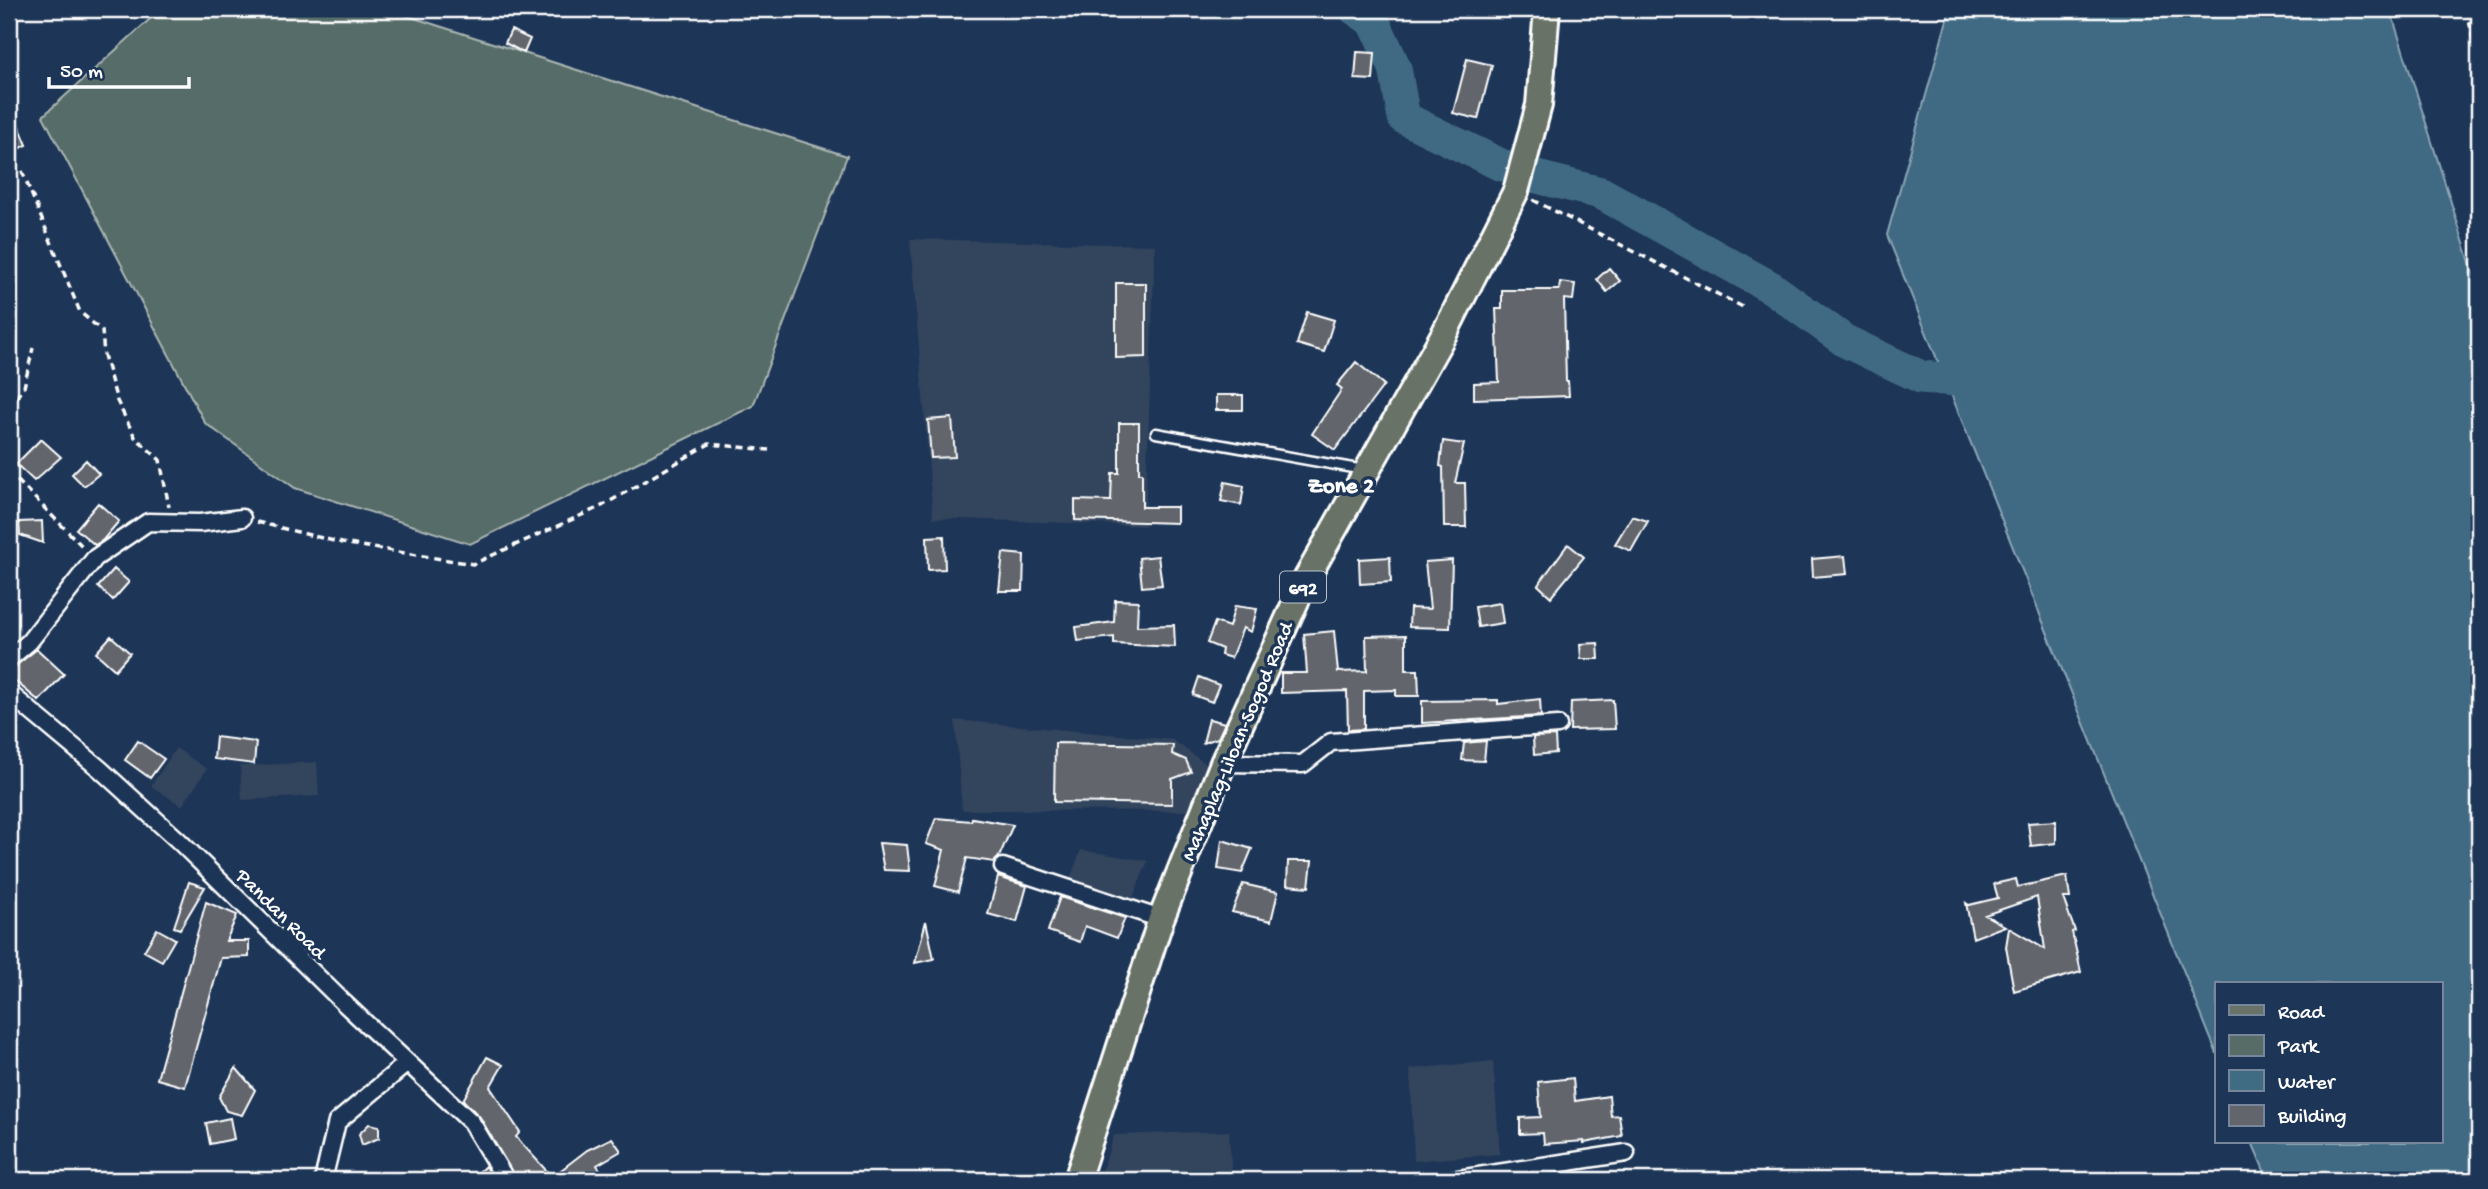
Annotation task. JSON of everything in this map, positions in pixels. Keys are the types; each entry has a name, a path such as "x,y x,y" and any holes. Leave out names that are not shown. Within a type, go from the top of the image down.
{"main road":[{"name":"Mahaplag-Liloan-Sogod Road","path":"1077,1180 1161,919 1223,764 1305,581 1445,332 1516,191 1539,105 1547,9"}],"street":[{"path":"9,659 29,642 95,558 148,522 200,523 242,518"},
{"name":"Pandan Road","path":"9,693 100,769 179,841 471,1122 506,1180"},
{"path":"1223,764 1303,764 1331,742 1558,725"},
{"path":"1003,867 1161,919"},
{"path":"323,1180 337,1122 407,1063"},
{"path":"1452,1180 1626,1153"}],"lane":[{"path":"1156,433 1367,470"}],"path":[{"path":"2467,9 2479,71"},
{"path":"22,171 80,312 102,331 104,355 117,401 135,437 160,460 172,523"},
{"path":"1516,191 1743,307"},
{"path":"9,407 24,387 33,348"},
{"path":"242,518 342,543 473,564 602,506 709,444 769,450"},
{"path":"9,472 95,558"}],"shaded area":[{"path":"910,239 1155,245 1145,526 933,518"},
{"path":"955,720 1173,740 1210,767 1192,811 962,810"},
{"path":"176,748 207,769 182,806 151,786"},
{"path":"317,762 319,796 242,800 240,766"},
{"path":"1081,850 1148,861 1131,902 1068,884"},
{"path":"1493,1061 1500,1154 1414,1161 1410,1069"},
{"path":"1229,1131 1232,1180 1099,1180 1114,1135"}],"green space":[{"path":"161,9 386,9 847,156 753,406 470,544 295,488 205,423 43,116"}],"water":[{"path":"1950,9 2390,9 2479,291 2479,1180 2268,1180 2253,1144 2442,1144 2442,982 2215,982 2215,1049 1887,235"}],"building":[{"path":"511,30 530,39 524,53 505,43"},
{"path":"1357,52 1375,53 1373,80 1355,79"},
{"path":"1467,59 1492,65 1478,119 1453,113"},
{"path":"9,101 27,145 9,153"},
{"path":"1609,268 1620,281 1607,292 1597,279"},
{"path":"1560,282 1575,284 1573,300 1564,299 1566,381 1569,396 1474,399 1474,383 1499,382 1496,309 1502,309 1502,290 1559,290"},
{"path":"1116,283 1146,283 1146,357 1116,358"},
{"path":"1307,312 1334,320 1324,352 1297,344"},
{"path":"1356,362 1384,385 1335,450 1312,434 1342,389 1337,385"},
{"path":"1216,395 1243,395 1243,410 1216,410"},
{"path":"952,418 955,457 931,458 928,420"},
{"path":"1119,423 1139,423 1142,507 1177,507 1177,523 1075,520 1075,500 1111,501 1112,473 1119,473"},
{"path":"41,439 61,457 34,481 16,464"},
{"path":"1443,441 1464,444 1455,483 1465,483 1466,527 1444,527 1443,467 1440,466"},
{"path":"86,460 99,474 84,486 72,474"},
{"path":"1225,482 1244,486 1241,505 1221,501"},
{"path":"98,503 119,521 103,540 95,545 76,529"},
{"path":"1632,516 1648,521 1631,551 1615,544"},
{"path":"42,521 43,543 20,535 19,522"},
{"path":"944,536 945,569 928,570 927,537"},
{"path":"1568,544 1584,557 1551,597 1538,585"},
{"path":"1003,553 1024,555 1023,591 999,591"},
{"path":"1158,556 1162,585 1142,587 1139,558"},
{"path":"1845,556 1847,574 1813,577 1812,559"},
{"path":"1390,557 1391,582 1360,584 1359,559"},
{"path":"1452,560 1450,628 1409,627 1410,608 1430,609 1425,562"},
{"path":"114,569 129,582 113,600 98,587"},
{"path":"1115,600 1138,601 1137,626 1174,625 1175,647 1114,644 1114,637 1078,641 1076,627 1114,622"},
{"path":"1500,603 1503,623 1478,627 1475,607"},
{"path":"1235,606 1257,609 1251,632 1243,628 1231,658 1221,655 1222,649 1207,643 1215,622 1229,627"},
{"path":"1334,631 1338,672 1367,671 1366,636 1406,635 1406,670 1418,670 1419,696 1396,696 1396,690 1364,691 1364,729 1348,730 1347,691 1281,693 1281,673 1307,673 1304,634"},
{"path":"111,636 130,653 115,670 96,653"},
{"path":"1598,643 1599,659 1581,659 1580,644"},
{"path":"37,649 64,674 39,701 9,676 9,671"},
{"path":"1199,677 1219,685 1212,702 1193,695"},
{"path":"1540,699 1541,716 1422,723 1422,701 1498,700 1498,704"},
{"path":"1613,700 1615,729 1570,730 1571,702"},
{"path":"1209,719 1225,723 1218,738 1203,743"},
{"path":"1555,736 1556,753 1534,755 1533,737"},
{"path":"216,737 256,742 254,764 214,759"},
{"path":"138,741 164,759 150,778 125,760"},
{"path":"1486,741 1484,761 1462,760 1464,743"},
{"path":"1055,743 1173,745 1172,754 1186,760 1191,772 1172,779 1172,804 1054,802"},
{"path":"936,818 971,821 972,818 1013,825 999,857 994,862 967,858 958,892 935,886 944,850 926,844"},
{"path":"2056,821 2056,843 2031,846 2028,823"},
{"path":"1222,840 1252,849 1242,873 1218,869"},
{"path":"879,843 907,845 910,871 884,870"},
{"path":"1288,861 1312,861 1309,887 1287,885"},
{"path":"2067,876 2070,898 2063,898 2075,931 2072,932 2081,972 2014,991 2006,947 2009,928 2045,949 2037,897 1985,915 2005,926 1973,938 1966,903 1969,905 1998,898 1994,884 2016,879 2018,887"},
{"path":"998,877 1027,886 1017,922 988,914"},
{"path":"189,882 205,887 180,929 174,927"},
{"path":"1243,884 1278,892 1271,921 1232,912"},
{"path":"1060,897 1125,918 1117,938 1085,926 1080,942 1048,931"},
{"path":"206,902 237,915 226,941 249,941 249,957 221,958 185,1087 157,1079"},
{"path":"926,921 934,959 915,963"},
{"path":"157,929 175,939 162,961 144,951"},
{"path":"487,1057 503,1065 490,1087 520,1132 516,1137 552,1177 587,1150 612,1138 621,1151 597,1165 607,1180 516,1180 480,1117 463,1100"},
{"path":"236,1068 255,1090 242,1115 226,1111 219,1097"},
{"path":"1573,1078 1575,1101 1609,1096 1611,1116 1619,1115 1622,1136 1584,1143 1544,1144 1543,1133 1520,1134 1520,1118 1541,1117 1538,1082"},
{"path":"230,1118 234,1139 210,1144 206,1123"},
{"path":"369,1124 379,1126 379,1138 362,1145 359,1134"},
{"path":"485,1166 494,1180 471,1180"}],"waterway":[{"path":"1355,9 1374,22 1395,68 1404,118 1501,165"},
{"path":"1533,176 1601,193 1772,288 1845,341 1921,377 1990,383"}],"district":[{"name":"Zone 2","path":"1341,484"}]}
